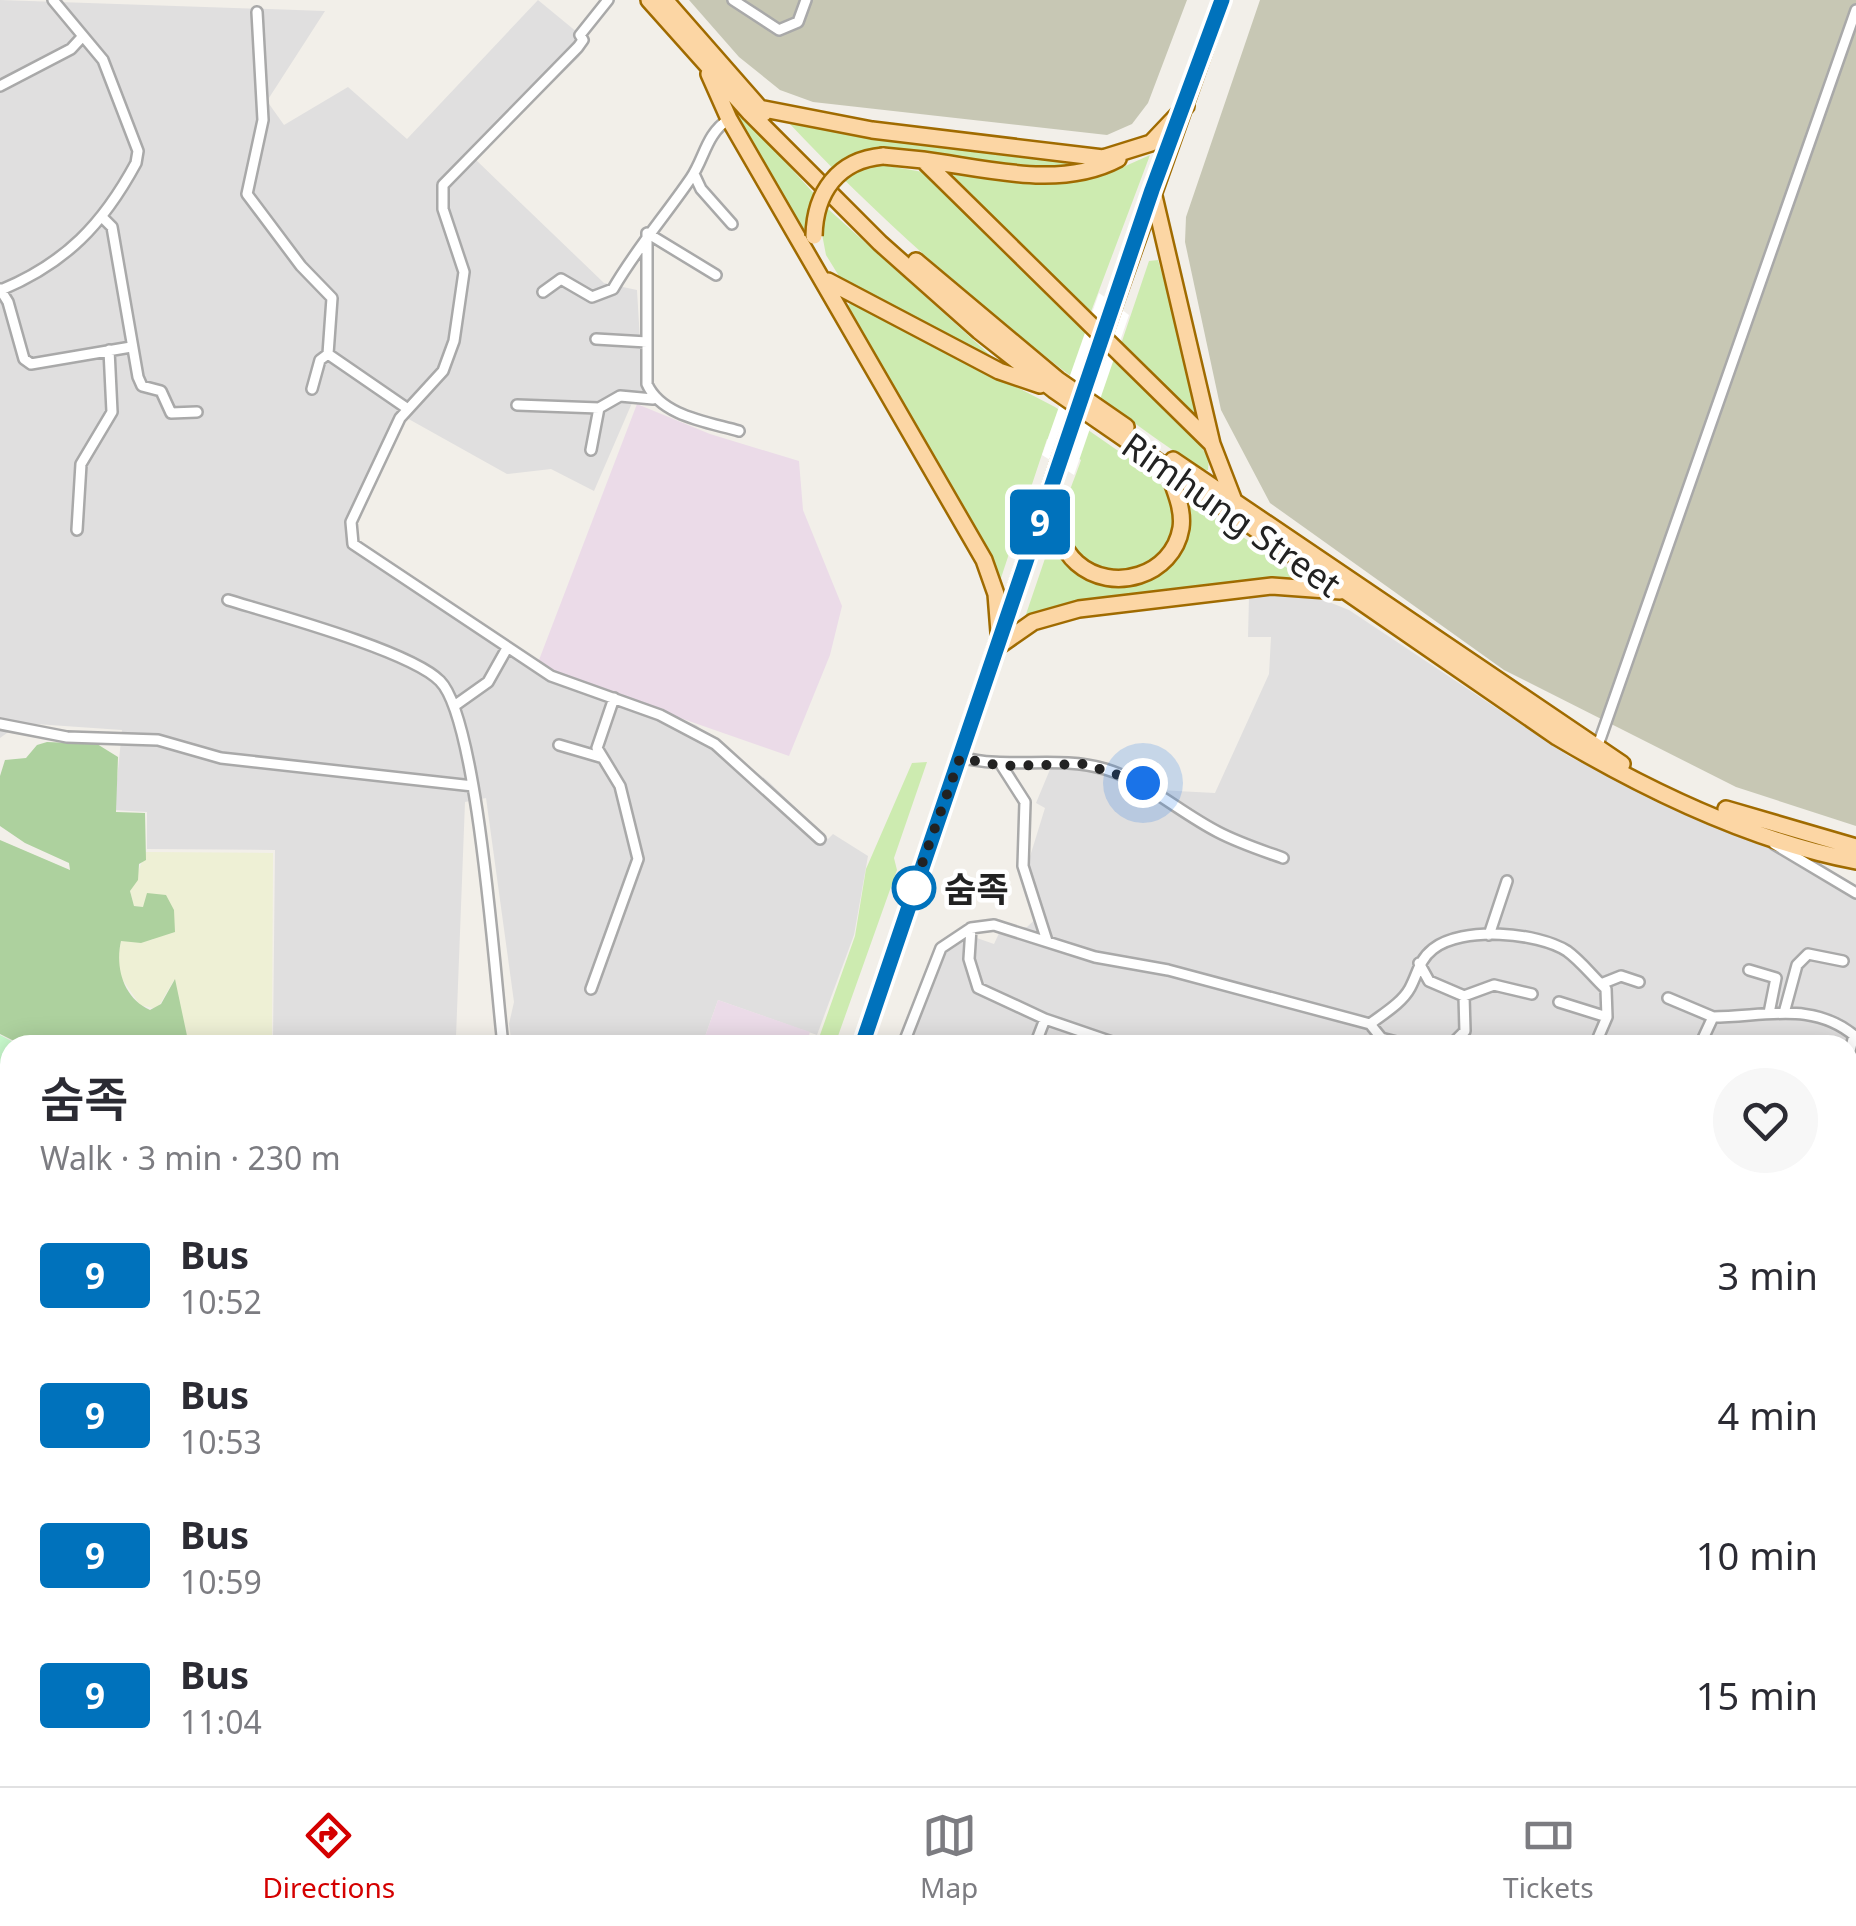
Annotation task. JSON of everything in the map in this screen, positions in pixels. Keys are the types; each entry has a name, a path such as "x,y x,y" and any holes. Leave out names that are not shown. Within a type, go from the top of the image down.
{"main road":[{"name":"Rimhung Street","path":"649,0 880,243 1054,390 1557,737 1626,778 1750,830 1856,861"},
{"name":"Rimhung Street","path":"665,0 759,108 888,236 1058,380 1630,768 1742,816 1856,847"},
{"path":"865,1035 1152,190 1222,0"},
{"path":"703,61 728,119 984,560 996,594 1000,645"},
{"path":"1054,390 999,371 837,289 821,275 814,236 817,205 828,184 855,162 883,156 1079,174 1165,132 1186,106"},
{"path":"759,108 854,127 1024,150 1103,158 1130,152"},
{"path":"922,160 1212,444"},
{"path":"1152,190 1212,444 1234,501"},
{"path":"1048,499 1060,540 1079,566 1096,575 1132,578 1161,565 1177,541 1180,512 1167,468"},
{"path":"1000,645 1032,622 1079,609 1272,586 1343,591"}],"street":[{"path":"53,0 103,60 138,151 136,163 103,218 54,264 1,289 24,359 31,364 131,348"},
{"path":"608,0 580,35 583,40 578,47 443,185 443,209 464,272 454,340 443,371 405,408 351,522 353,544 506,650 552,676 686,726 715,744 820,839"},
{"path":"732,0 779,30 798,22 806,0"},
{"path":"1597,748 1856,10"},
{"path":"258,12 263,120 246,194 291,254 332,298 328,354 320,360 312,389"},
{"path":"0,86 71,49 83,36"},
{"path":"543,292 562,279 592,297 607,294 647,233 694,174 712,134 728,119"},
{"path":"694,174 700,190 732,224"},
{"path":"103,218 112,228 131,348 142,386 161,391 171,412 197,412"},
{"path":"647,233 716,275"},
{"path":"647,233 647,384 653,398"},
{"path":"596,338 648,342"},
{"path":"77,530 81,464 112,412 109,350"},
{"path":"328,354 405,408"},
{"path":"517,405 600,408 620,396 653,398 674,410 740,432"},
{"path":"590,450 600,408"},
{"path":"228,600 302,622 416,666 439,679 457,704 473,786 502,1035"},
{"path":"457,704 488,682 506,650"},
{"path":"592,990 638,859 620,786 600,758 598,740 614,698"},
{"path":"0,724 66,737 158,740 221,758 473,786"},
{"path":"560,745 600,758"},
{"path":"960,758 1002,766 1067,763 1106,770 1143,783 1220,833 1282,858"},
{"path":"1002,766 1025,802 1022,866 1047,941"},
{"path":"1750,830 1856,892"},
{"path":"1490,935 1507,881"},
{"path":"907,1035 941,948 971,928 994,925 1370,1024 1379,1035"},
{"path":"971,928 968,959 978,988 1092,1035"},
{"path":"1370,1024 1408,991 1419,963 1436,946 1459,937 1490,935 1546,941 1568,952 1609,996 1607,1017 1599,1035"},
{"path":"1784,1013 1798,965 1808,954 1844,961"},
{"path":"1419,963 1429,982 1464,996 1494,985 1532,994"},
{"path":"1749,970 1776,978 1769,1013"},
{"path":"1601,984 1622,976 1639,982"},
{"path":"1461,1035 1465,1031 1464,996"},
{"path":"1668,998 1713,1017 1784,1013 1831,1018 1854,1035"},
{"path":"1559,1002 1607,1017"},
{"path":"1705,1035 1713,1017"},
{"path":"1039,1035 1046,1019"}],"shaded area":[{"path":"0,0 325,11 267,101 284,125 348,87 407,139 538,0 589,42 579,57 475,159 604,283 637,290 643,392 635,396 594,491 551,469 507,474 405,417 391,428 346,520 349,546 555,671 696,725 768,781 828,839 833,834 868,856 854,935 817,1035 718,1000 706,1035 511,1035 514,1002 486,798 465,802 456,1035 273,1035 275,850 147,849 147,812 114,810 122,730 21,723 0,738"},
{"path":"689,0 1187,0 1148,103 1132,124 1107,135 813,102 780,90 739,57"},
{"path":"1260,0 1856,0 1856,826 1736,787 1504,670 1270,503 1221,410 1185,242 1186,217"},
{"path":"637,404 710,434 799,461 803,510 842,606 830,655 789,756 557,675 539,660"},
{"path":"1268,592 1324,600 1349,610 1570,757 1643,793 1743,832 1856,888 1856,1035 911,1035 941,958 956,942 974,937 994,944 1001,929 1027,927 1043,912 1028,863 1045,808 1036,803 1051,767 1083,768 1139,789 1215,793 1269,674 1271,637 1248,637 1249,597"},
{"path":"146,852 273,853 272,1035 187,1035 174,980 157,1009 140,1005 118,973 121,941 153,940 143,907 134,906 130,891"},
{"path":"718,1000 810,1032 809,1035 706,1035"}],"green space":[{"path":"743,115 827,208 1000,364 842,281 826,255 822,234 804,235 735,119"},
{"path":"788,122 1081,162 1084,167 1039,169 880,149 882,165 929,173 1182,421 1209,458 1208,470 1202,470 1146,431 985,308 884,218"},
{"path":"1150,155 1089,317 953,179 954,170 1081,179 1112,172"},
{"path":"1158,260 1201,412 1197,422 1120,347 1149,261"},
{"path":"849,304 856,304 1055,407 1150,473 1169,493 1172,506 1170,534 1158,559 1136,573 1121,574 1082,562 1064,521 1066,501 1081,460 1047,439 1000,581 846,309"},
{"path":"1184,496 1306,581 1273,582 1023,623 1053,535 1089,578 1167,564"},
{"path":"97,744 118,757 116,812 145,813 146,860 139,864 138,880 130,891 134,906 143,907 147,893 166,895 174,910 175,932 141,943 121,941 120,971 133,998 150,1010 161,1004 175,979 187,1035 0,1034 0,840 70,870 69,863 25,843 0,826 0,776 5,760 26,758 37,745"},
{"path":"927,762 894,858 897,870 838,1035 820,1035 855,936 866,869 912,763"}],"pier":[{"path":"1099,293 1129,315 1074,475 1042,455"}],"bus line":[{"name":"9","path":"865,1035 1152,190 1222,0"}],"place":[{"name":"숨족","path":"914,888"}],"route":[{"path":"914,888 912,892 960,758 1002,766 1084,764 1143,783"}]}
